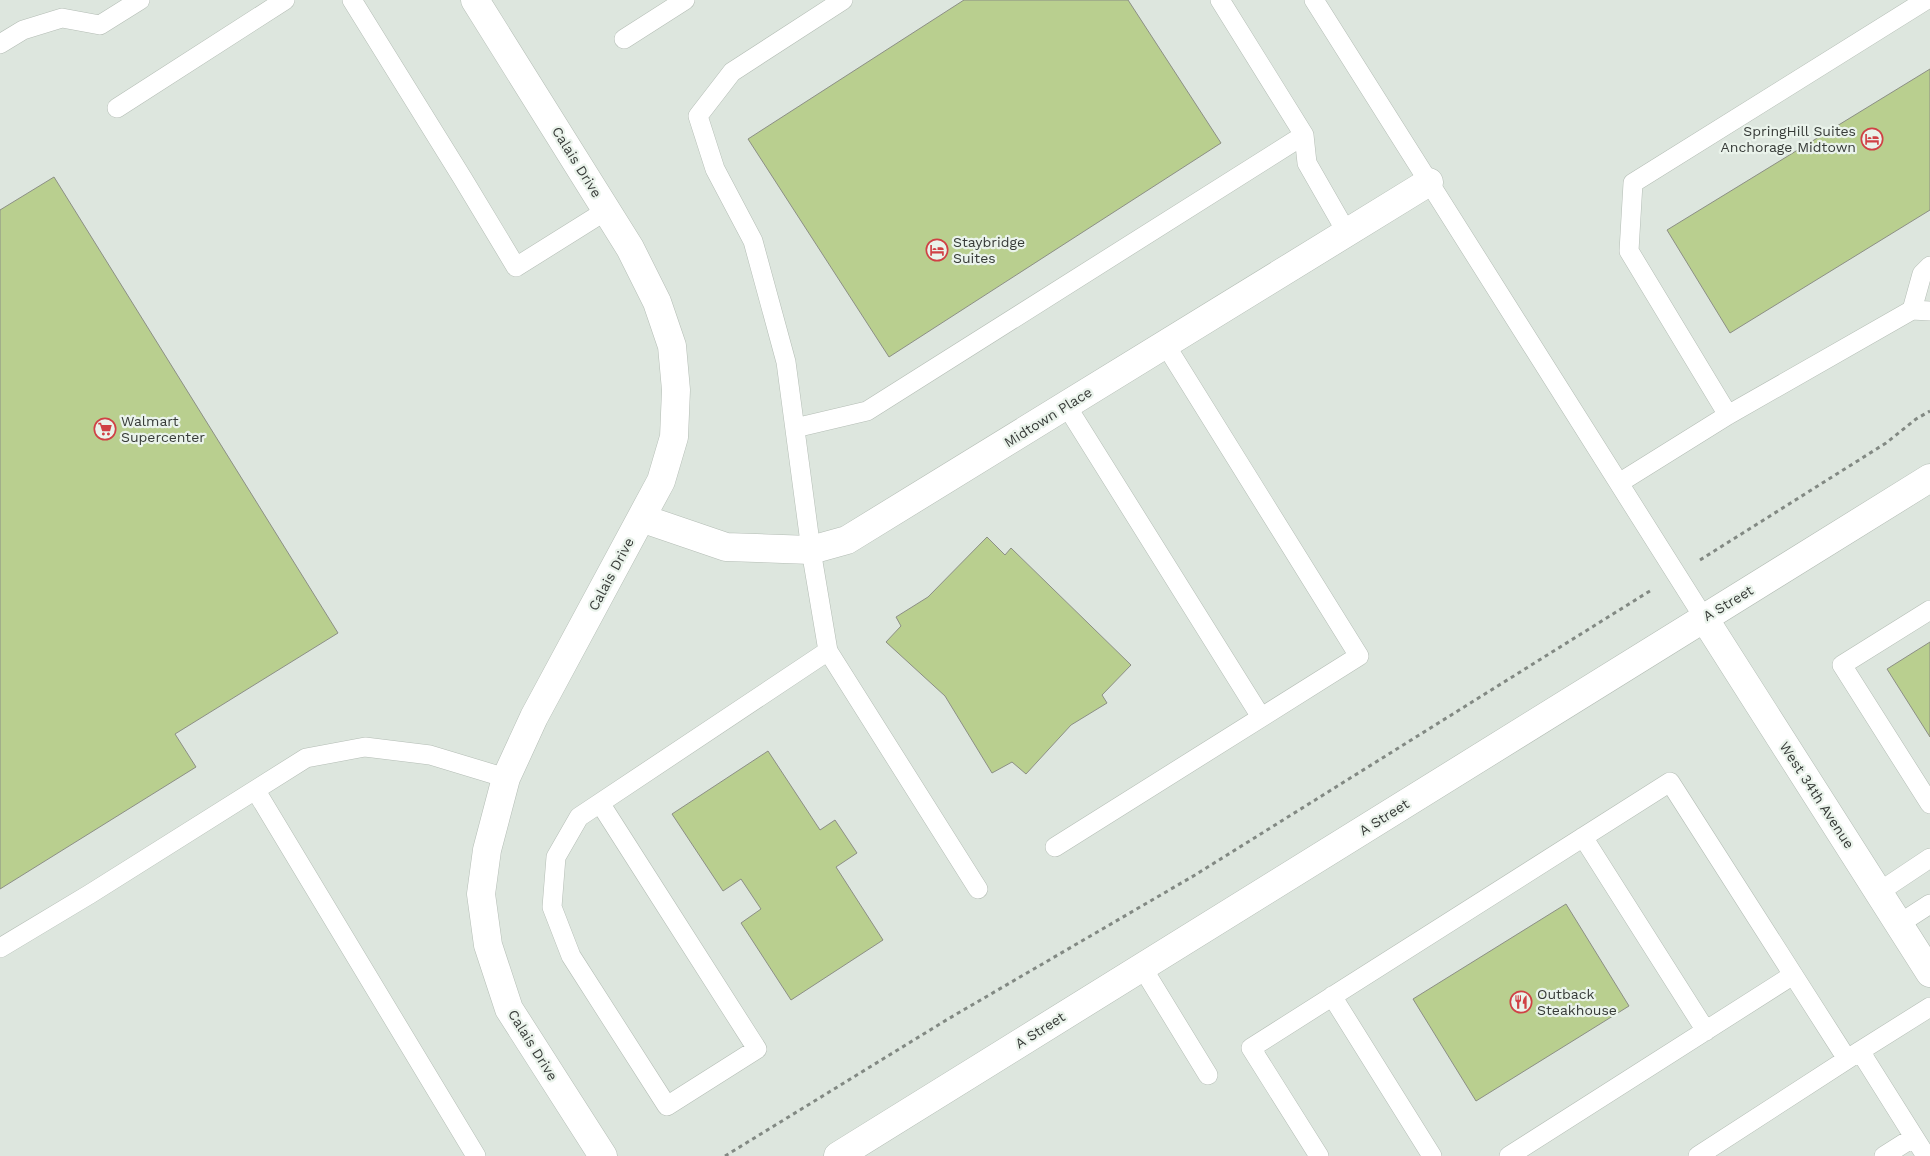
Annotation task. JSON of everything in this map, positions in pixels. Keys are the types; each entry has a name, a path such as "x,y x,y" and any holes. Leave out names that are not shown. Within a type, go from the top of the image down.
{"street":[{"name":"Calais Drive","path":"475,0 630,248 657,302 672,346 676,390 674,436 661,481 534,717 506,778 487,850 481,894 488,945 509,1009 603,1156"},
{"name":"Midtown Place","path":"641,518 726,547 811,550 848,540 1429,182"},
{"name":"A Street","path":"838,1156 1930,478"},
{"name":"West 34th Avenue","path":"1704,618 1930,973"}],"lane":[{"path":"0,44 23,30 62,18 100,25 140,0"},
{"path":"117,108 285,0"},
{"path":"352,0 516,267 607,210"},
{"path":"624,39 685,0"},
{"path":"844,0 732,72 698,116 715,169 753,240 786,362 811,550 828,651 978,888"},
{"path":"1220,0 1304,135 1307,163 1347,233"},
{"path":"1314,0 1704,618"},
{"path":"1728,415 1629,251 1632,183 1926,0"},
{"path":"795,428 867,411 1304,135"},
{"path":"1619,483 1728,415 1921,311 1922,274 1930,266"},
{"path":"1055,847 1359,656 1165,344"},
{"path":"1066,405 1261,718"},
{"path":"1930,610 1842,665 1930,804"},
{"path":"600,803 757,1049 667,1106 571,956 552,907 556,857 579,817 600,803 828,651"},
{"path":"0,948 256,791 306,758 365,747 430,755 506,778"},
{"path":"1319,1156 1251,1048 1670,782 1793,975 1854,1055 1926,1156"},
{"path":"256,791 476,1156"},
{"path":"1583,837 1706,1030"},
{"path":"1879,892 1930,858"},
{"path":"1899,924 1930,904"},
{"path":"1142,967 1208,1075"},
{"path":"1509,1156 1793,975"},
{"path":"1332,996 1432,1156"},
{"path":"1698,1156 1930,1007"},
{"path":"1884,1156 1914,1137"}],"path":[{"path":"725,1156 948,1019 1195,875 1886,443 1916,419 1930,411"}],"building":[{"name":"Staybridge Suites","path":"964,0 1128,0 1221,143 889,357 748,139"},
{"name":"SpringHill Suites Anchorage Midtown","path":"1930,69 1930,210 1730,333 1667,230"},
{"name":"Walmart Supercenter","path":"54,177 338,633 175,734 196,767 0,889 0,210"},
{"path":"987,537 1005,555 1011,548 1131,665 1102,695 1107,703 1071,725 1026,774 1012,762 992,773 945,696 886,642 901,626 896,617 928,597"},
{"path":"1930,642 1930,737 1887,669"},
{"path":"768,751 820,830 835,820 857,853 836,867 883,940 791,1000 741,923 761,909 741,879 723,891 672,814"},
{"name":"Outback Steakhouse","path":"1566,904 1629,1006 1476,1101 1413,999"}],"place":[{"name":"SpringHill Suites Anchorage Midtown","path":"1872,139"},
{"name":"Staybridge Suites","path":"937,250"},
{"name":"Walmart Supercenter","path":"105,429"},
{"name":"Outback Steakhouse","path":"1521,1002"}]}
